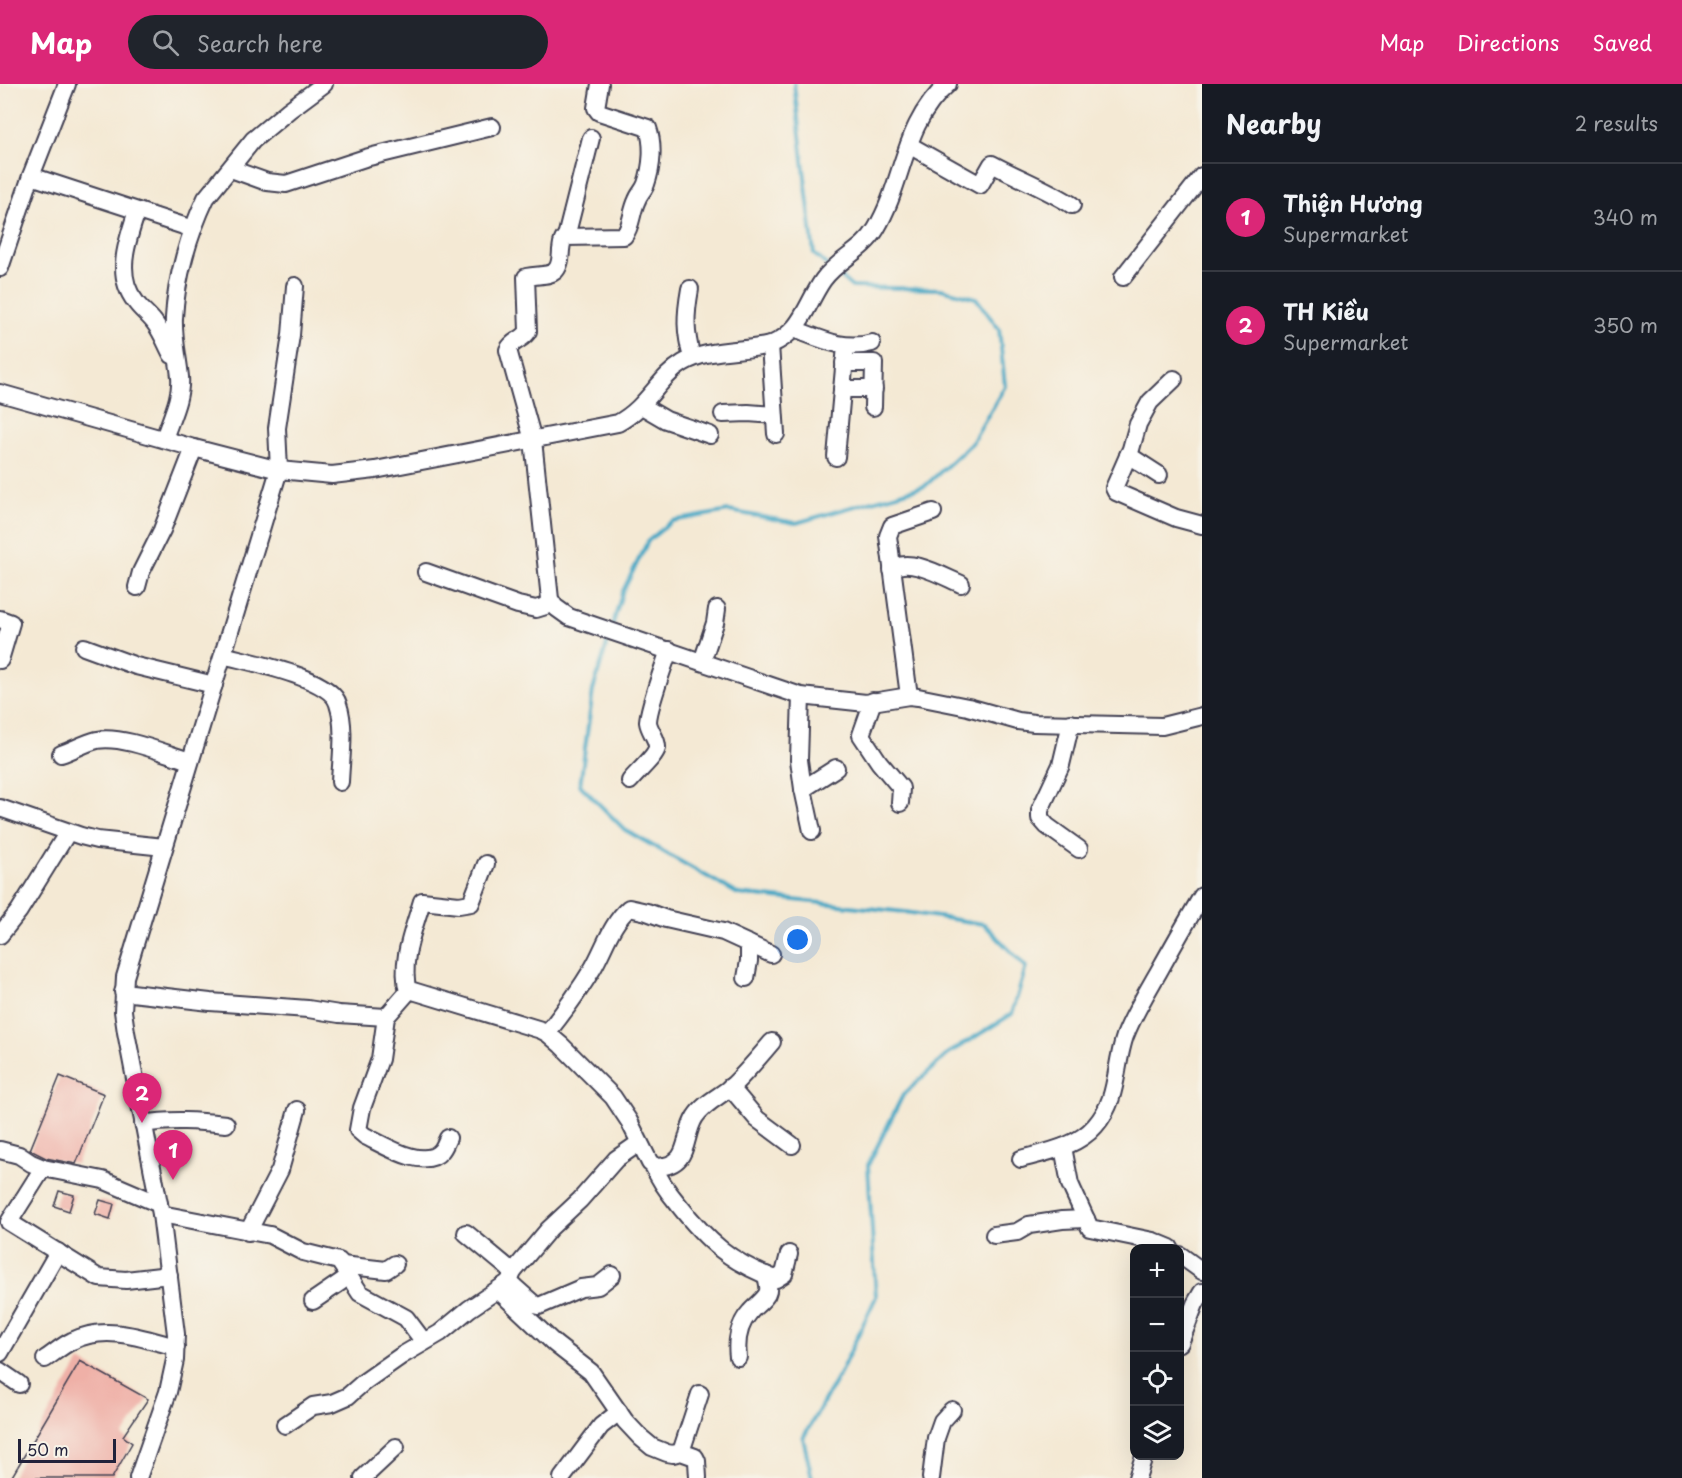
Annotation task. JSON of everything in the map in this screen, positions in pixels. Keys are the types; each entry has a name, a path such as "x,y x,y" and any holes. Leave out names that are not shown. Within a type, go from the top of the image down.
{"street":[{"path":"0,267 31,176 67,84"},
{"path":"164,439 179,391 180,378 174,339 177,288 193,229 206,198 253,140 324,84"},
{"path":"566,237 624,236 628,230 636,201 646,186 651,135 648,128 599,112 596,108 600,84"},
{"path":"0,393 279,470 332,475 358,473 618,423 642,406 678,367 692,358 770,345 794,329 806,313 826,275 869,239 875,231 892,194 921,114 935,95 948,84"},
{"path":"231,169 267,182 286,184 365,158 492,127"},
{"path":"591,138 566,237 562,241 560,266 552,273 525,277 528,330 526,336 511,344 508,350 533,440 550,599 561,613 801,696 843,701 873,701 909,696 968,707 1018,721 1162,726 1202,716"},
{"path":"909,145 980,185 992,164 1055,194 1072,205"},
{"path":"31,176 193,229"},
{"path":"1123,277 1202,177"},
{"path":"137,210 126,244 125,280 135,302 156,324 178,365"},
{"path":"138,1478 168,1392 176,1347 175,1314 160,1209 126,1032 124,977 279,470 278,428 291,335 295,286"},
{"path":"690,289 685,314 692,358"},
{"path":"794,329 845,354 874,363 873,407"},
{"path":"845,354 872,343"},
{"path":"770,345 776,434"},
{"path":"836,458 845,354"},
{"path":"1174,380 1150,402 1138,424 1114,488 1116,492 1176,518 1202,525"},
{"path":"842,389 874,389"},
{"path":"642,406 666,420 710,435"},
{"path":"723,414 774,415"},
{"path":"137,587 141,572 162,530 194,448"},
{"path":"1128,455 1159,475"},
{"path":"909,696 888,536 892,526 933,512"},
{"path":"892,570 903,564 911,565 961,584"},
{"path":"426,572 518,605 536,609 552,604"},
{"path":"702,662 715,624 717,609"},
{"path":"0,619 12,623 0,660"},
{"path":"84,647 136,666 214,685"},
{"path":"630,781 657,749 648,721 669,650"},
{"path":"223,655 310,679 335,696 339,704 342,728 340,782"},
{"path":"801,696 799,760 812,831"},
{"path":"873,701 861,735 879,762 901,788 900,803"},
{"path":"1071,723 1061,765 1040,810 1040,818 1047,826 1079,849"},
{"path":"61,754 98,740 112,740 190,761"},
{"path":"803,789 837,768"},
{"path":"0,808 97,840 164,847"},
{"path":"2,931 19,911 68,832"},
{"path":"408,992 405,980 407,955 423,900 459,905 471,903 486,864"},
{"path":"1021,1159 1063,1147 1082,1138 1094,1128 1114,1094 1121,1052 1128,1030 1144,997 1202,896"},
{"path":"547,1033 570,1004 594,965 618,918 629,908 666,920 723,932 771,954"},
{"path":"746,978 749,944"},
{"path":"123,992 386,1017"},
{"path":"448,1138 442,1151 432,1158 421,1160 365,1136 358,1130 362,1108 380,1059 386,1017 408,992 418,992 547,1033 613,1097 629,1121 658,1179 699,1230 720,1250 776,1279 784,1274 789,1254"},
{"path":"653,1166 660,1167 674,1162 685,1152 696,1116 730,1087 772,1042"},
{"path":"730,1087 757,1119 792,1145"},
{"path":"248,1232 280,1170 297,1110"},
{"path":"143,1124 164,1120 226,1124"},
{"path":"285,1425 313,1406 332,1403 348,1396 401,1356 440,1333 507,1282 549,1229 580,1200 604,1171 620,1155 639,1143"},
{"path":"1063,1147 1070,1184 1090,1227 1160,1244"},
{"path":"0,1150 19,1155 43,1168 102,1180 160,1209 248,1232 270,1235 303,1252 334,1259 360,1293 406,1318 424,1342"},
{"path":"43,1168 4,1220 99,1278 126,1280 170,1275"},
{"path":"994,1235 1017,1232 1029,1225 1086,1219"},
{"path":"466,1233 555,1344 591,1372 640,1437 652,1447 673,1454 681,1452 695,1457 698,1461 698,1478"},
{"path":"0,1353 58,1252"},
{"path":"1184,1258 1202,1271"},
{"path":"312,1301 345,1271 386,1270 395,1264"},
{"path":"507,1282 539,1306 581,1288 598,1286 612,1275"},
{"path":"738,1357 738,1338 741,1326 747,1314 767,1293 766,1275"},
{"path":"1184,1337 1194,1326 1202,1292"},
{"path":"45,1359 71,1341 98,1333 121,1334 176,1347"},
{"path":"0,1371 19,1384"},
{"path":"681,1452 700,1394"},
{"path":"931,1478 936,1438 942,1421 952,1410"},
{"path":"562,1478 601,1426 619,1412"},
{"path":"363,1478 396,1447"},
{"path":"1137,1478 1142,1460"}],"building":[{"path":"60,1076 104,1094 76,1164 46,1158 30,1150"},
{"path":"59,1191 74,1195 69,1211 54,1206"},
{"path":"100,1200 114,1204 110,1219 95,1214"},
{"path":"80,1361 148,1399 123,1436 132,1443 112,1478 11,1478"}],"waterway":[{"path":"794,84 814,254 829,267"},
{"path":"612,627 622,593 648,541 672,521 729,511 796,523 925,486 972,443 1005,386 999,329 976,298 941,289 852,287 835,272"},
{"path":"609,637 593,690 580,785 625,830 738,894 905,912 984,924 1026,967 1012,1014 949,1053 903,1095 868,1165 876,1297 840,1373 803,1438 812,1478"}],"place":[{"name":"TH Kiều","path":"142,1123"},
{"name":"Thiện Hương","path":"173,1180"}]}
